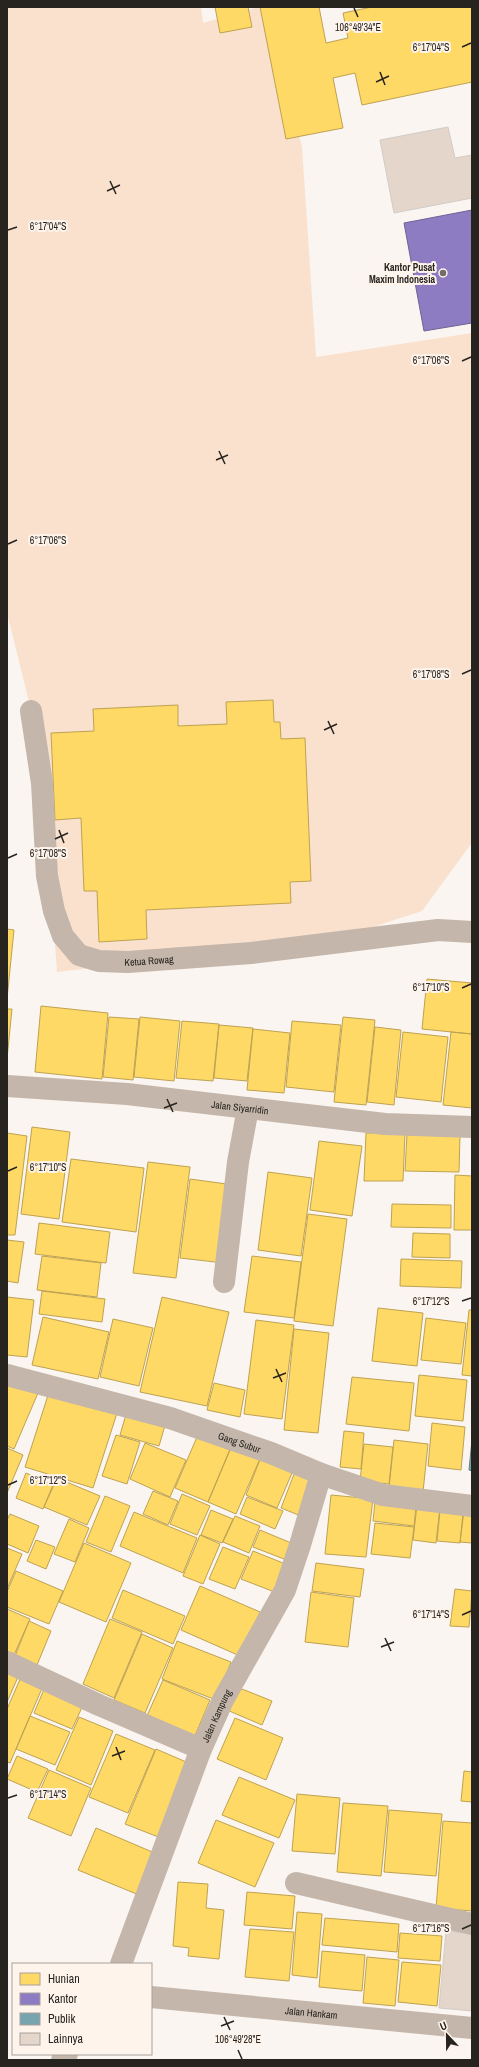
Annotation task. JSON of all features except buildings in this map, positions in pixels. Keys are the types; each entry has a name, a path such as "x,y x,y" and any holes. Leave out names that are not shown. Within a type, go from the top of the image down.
{"street":[{"name":"Ketua Rowag","path":"31,711 39,756 44,808 47,876 54,911 63,936 79,955 99,961 128,962 251,953 438,930 472,932"},
{"name":"Jalan Siyarridin","path":"7,1086 58,1088 385,1124 472,1127"},
{"path":"224,1282 238,1162 248,1108"},
{"name":"Gang Subur","path":"8,1376 170,1418 271,1453 321,1474 383,1495 472,1506"},
{"name":"Jalan Kampung","path":"121,1963 201,1749 223,1700 285,1590 321,1474"},
{"path":"7,1662 201,1749"},
{"path":"296,1883 472,1924"},
{"name":"Jalan Hankam","path":"152,1997 472,2028"}],"shaded area":[{"path":"7,7 201,7 203,23 259,7 266,7 302,147 316,357 472,333 471,844 422,911 330,941 57,972 41,750 7,613"}],"place":[{"name":"Kantor Pusat Maxim Indonesia","path":"443,273"}]}
